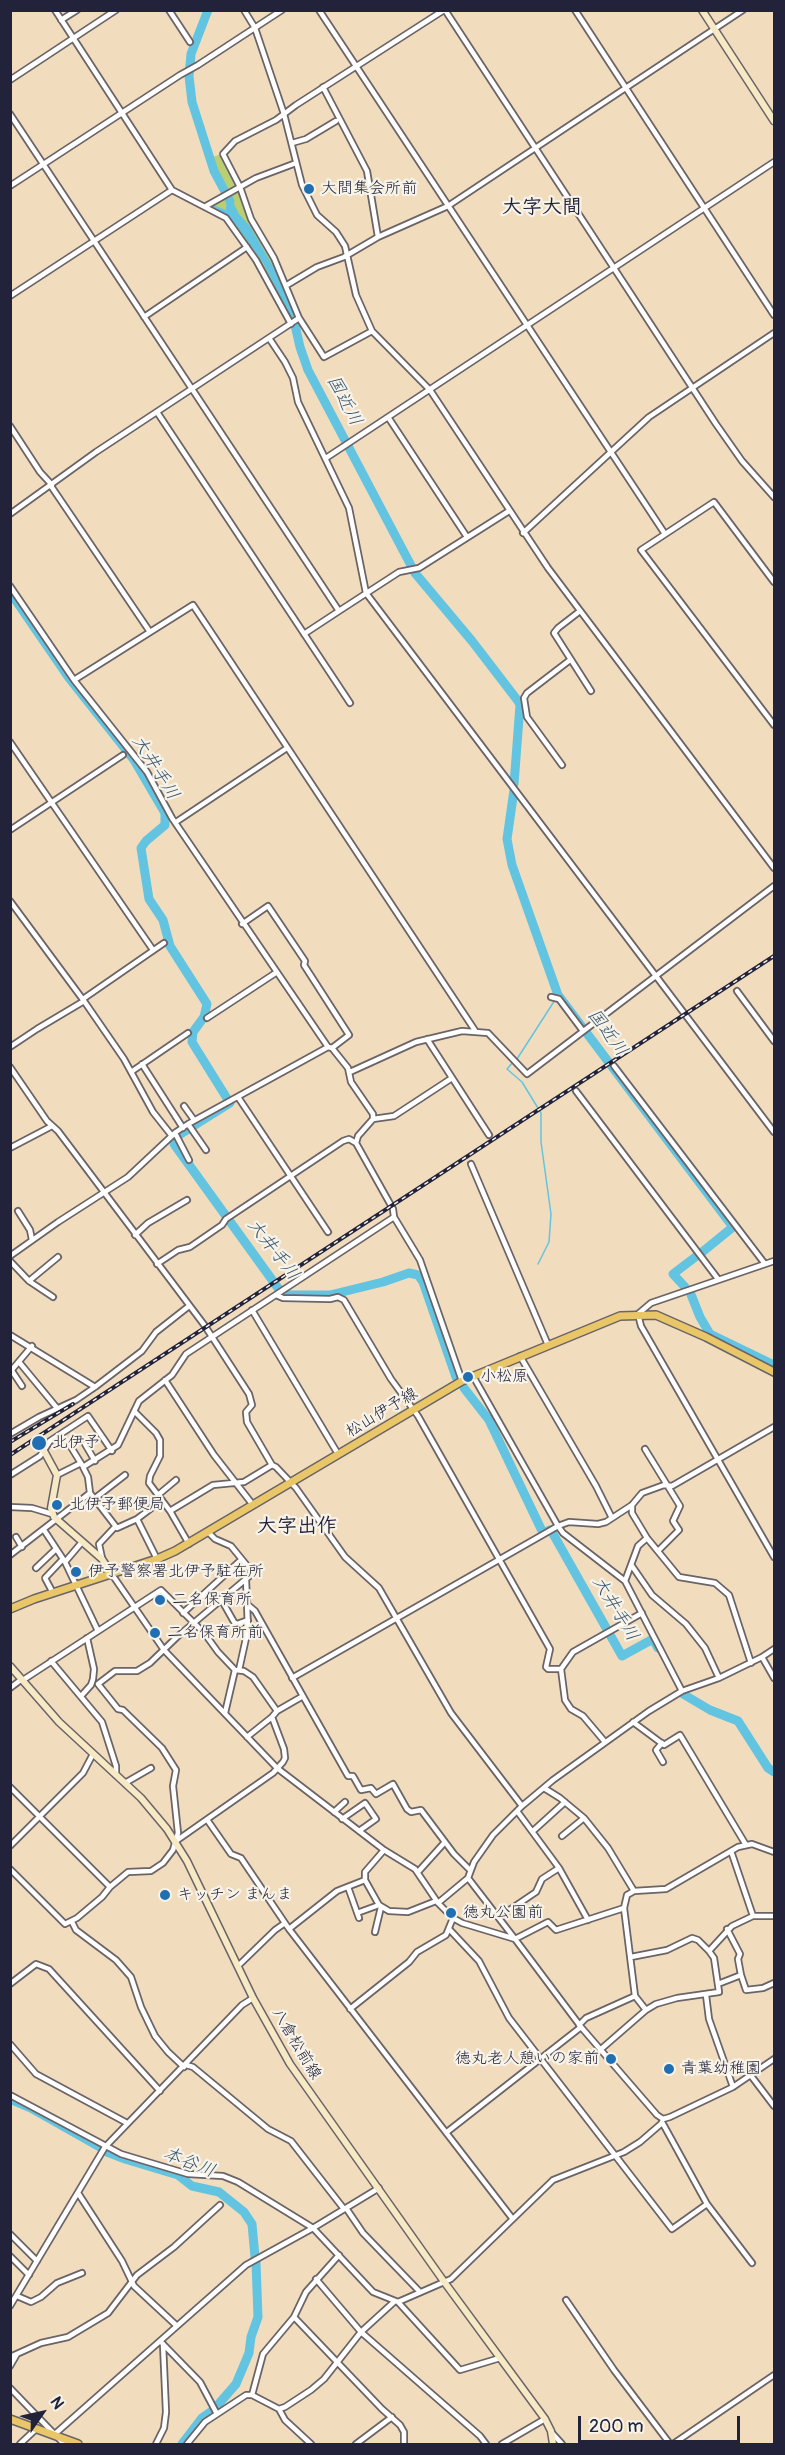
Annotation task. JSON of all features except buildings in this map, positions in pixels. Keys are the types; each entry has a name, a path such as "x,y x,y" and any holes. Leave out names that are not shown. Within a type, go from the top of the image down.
{"main road":[{"path":"702,10 774,121"},
{"name":"松山伊予線","path":"10,1610 75,1585 157,1559 189,1544 462,1381 620,1316 638,1314 656,1316 706,1337 774,1372"},
{"path":"44,1451 57,1475 51,1508 54,1517 102,1559 111,1573"},
{"name":"八倉松前線","path":"10,1666 58,1722 154,1812 176,1841 253,1998 291,2064 445,2283 545,2419 551,2431 553,2445"},
{"path":"10,2420 78,2445"}],"street":[{"path":"55,10 172,189 226,218 278,297 324,357 372,331"},
{"path":"61,20 76,10"},
{"path":"10,80 116,10"},
{"path":"170,10 190,42"},
{"path":"244,10 255,28 284,114 302,185 315,211 339,236 347,254 356,295 372,331 430,390 523,533 774,868"},
{"path":"10,186 282,10"},
{"path":"319,10 665,534"},
{"path":"295,321 287,285 251,219 240,187 224,159 225,149 284,114 445,10 742,461 774,497"},
{"path":"574,10 774,315"},
{"path":"287,285 317,267 378,237 448,206 743,10"},
{"path":"323,87 367,171 378,237"},
{"path":"10,114 339,611"},
{"path":"292,143 306,139 336,121"},
{"path":"206,206 240,187 296,162"},
{"path":"326,458 774,162"},
{"path":"10,296 172,189"},
{"path":"144,317 247,247"},
{"path":"10,514 96,452 295,321"},
{"path":"523,533 649,417 774,333"},
{"path":"269,338 293,378 298,402 349,508 366,593 774,1132"},
{"path":"157,412 350,704"},
{"path":"388,417 467,537"},
{"path":"10,426 150,632"},
{"path":"774,582 714,502 641,550 774,725"},
{"path":"304,634 399,572 413,569 509,511"},
{"path":"10,586 74,680 147,772 176,822 242,924 330,1048 350,1072 351,1082 371,1110 374,1119"},
{"path":"74,680 192,605 476,1032"},
{"path":"580,611 554,633 591,691"},
{"path":"562,765 527,717 524,698 527,693 570,660"},
{"path":"10,742 153,950"},
{"path":"176,822 288,748"},
{"path":"10,830 123,755"},
{"path":"350,1072 427,1039 453,1032 476,1032 488,1033 527,1074 774,886"},
{"path":"10,901 84,1000 131,1072 153,1112 175,1135 189,1160"},
{"path":"10,1256 134,1173 194,1120 330,1048 349,1035 304,965 305,960 268,906 242,924"},
{"path":"10,1047 84,1000 164,943"},
{"path":"207,1018 277,972"},
{"path":"737,991 774,1041"},
{"path":"551,997 559,999 583,1031"},
{"path":"131,1072 188,1033"},
{"path":"427,1039 489,1135"},
{"path":"142,1064 206,1150"},
{"path":"614,1066 765,1264"},
{"path":"10,1067 211,1336 249,1394 249,1409 245,1416 272,1465 291,1483 345,1557 379,1588 451,1713 522,1806"},
{"path":"356,1143 358,1136 374,1119 394,1116 452,1078"},
{"path":"576,1091 718,1279"},
{"path":"238,1097 328,1232"},
{"path":"184,1106 194,1120"},
{"path":"10,1148 52,1126"},
{"path":"157,1264 178,1250 190,1247 221,1226 226,1219 346,1139 356,1143 393,1209 394,1217 420,1260 462,1381"},
{"path":"471,1164 548,1345"},
{"path":"135,1235 148,1223 187,1200"},
{"path":"18,1211 30,1230 32,1240"},
{"path":"57,1475 95,1461 112,1451 120,1441 142,1397 165,1380 186,1354 394,1217"},
{"path":"29,1281 58,1257"},
{"path":"10,1261 29,1281 53,1297"},
{"path":"774,1261 658,1301 646,1306 638,1314 641,1326 774,1557"},
{"path":"279,1293 283,1298 342,1298 391,1379 418,1416 550,1649 546,1667 561,1669"},
{"path":"656,1316 655,1306 658,1301"},
{"path":"10,1434 75,1400 94,1387 142,1352 153,1335 189,1306"},
{"path":"252,1310 338,1454"},
{"path":"10,1335 32,1346 94,1387"},
{"path":"22,1386 11,1372 32,1346"},
{"path":"520,1356 596,1486 612,1518"},
{"path":"20,1362 57,1408"},
{"path":"473,1376 563,1533 625,1581 682,1691"},
{"path":"165,1380 234,1482 253,1505"},
{"path":"134,1411 160,1440 160,1456 148,1480 170,1511 189,1544"},
{"path":"10,1475 44,1451 50,1441 88,1416 112,1451"},
{"path":"292,1678 558,1526 577,1521 598,1524 612,1518 632,1505 642,1493 666,1485 672,1486 774,1427"},
{"path":"85,1444 95,1461"},
{"path":"71,1447 88,1477 90,1493 114,1528"},
{"path":"645,1449 680,1506 673,1521 679,1530 658,1551"},
{"path":"170,1511 213,1485 244,1482 272,1465"},
{"path":"94,1499 124,1475"},
{"path":"158,1495 176,1480"},
{"path":"116,1482 121,1487"},
{"path":"10,1556 44,1530 54,1517 90,1493"},
{"path":"102,1559 99,1544 114,1528 136,1519 162,1500"},
{"path":"632,1505 632,1513 646,1538 679,1577 715,1583 729,1595 751,1663"},
{"path":"10,1507 32,1508 54,1517"},
{"path":"136,1519 157,1559"},
{"path":"44,1530 64,1560 99,1631"},
{"path":"91,1685 98,1684 116,1671 137,1671 252,1573 231,1546 215,1539 208,1532"},
{"path":"16,1537 22,1547"},
{"path":"625,1581 638,1546 646,1538"},
{"path":"53,1593 45,1578 82,1542"},
{"path":"36,1568 56,1549"},
{"path":"183,1613 241,1560"},
{"path":"632,1566 652,1595 686,1624 705,1648 719,1678"},
{"path":"111,1573 164,1650 277,1768 384,1850 418,1872 437,1902 453,1918 462,1923 515,1939 548,1922 555,1930 624,1908"},
{"path":"225,1713 248,1629 246,1579"},
{"path":"10,1688 161,1590 237,1670 253,1677 277,1711"},
{"path":"221,1599 234,1622 237,1624 248,1620"},
{"path":"248,1605 255,1611 348,1776 353,1776 361,1790 371,1788 376,1794 393,1784 407,1809 411,1812 421,1810 454,1854 470,1870"},
{"path":"605,1742 583,1716 567,1704 563,1696 561,1669 573,1652 642,1613"},
{"path":"82,1695 91,1685 93,1669 87,1638"},
{"path":"384,1850 365,1872 365,1880 380,1906 389,1911 401,1913 437,1902 468,1878 470,1870 494,1835 522,1806 605,1742 682,1691 719,1678 774,1649"},
{"path":"762,1657 774,1678"},
{"path":"51,1661 82,1695 102,1722 115,1759 116,1774"},
{"path":"10,1869 65,1924 72,1922 128,1872 156,1869 169,1856 178,1833 173,1786 176,1770 156,1742 123,1710 118,1709 98,1684"},
{"path":"247,1737 277,1711 303,1696"},
{"path":"176,1841 208,1821 277,1768 285,1758 272,1717"},
{"path":"633,1722 664,1745 680,1735 746,1845"},
{"path":"662,1743 656,1750 663,1762"},
{"path":"10,1846 83,1773 93,1755"},
{"path":"125,1783 151,1768"},
{"path":"10,1787 110,1887"},
{"path":"544,1788 584,1818 608,1848 634,1890"},
{"path":"334,1812 345,1802"},
{"path":"533,1831 565,1802"},
{"path":"342,1819 365,1803 376,1819 359,1831"},
{"path":"517,1811 559,1868 588,1920"},
{"path":"562,1836 584,1818"},
{"path":"208,1821 231,1854 241,1858 289,1929 512,2218"},
{"path":"418,1872 445,1842"},
{"path":"646,2010 635,1996 624,1908 627,1895 634,1890 666,1889 731,1851 746,1845 774,1852"},
{"path":"731,1851 753,1916"},
{"path":"499,1917 536,1892 542,1879 559,1868"},
{"path":"468,1878 580,2026 662,2121 707,2204 752,2264"},
{"path":"289,1929 337,1892 365,1880"},
{"path":"348,1887 358,1916 380,1906"},
{"path":"375,1932 380,1906"},
{"path":"709,1951 727,1929 753,1916 774,1916"},
{"path":"350,2009 409,1962 417,1952 438,1942 450,1930 453,1918"},
{"path":"72,1922 76,1930 116,1960 131,1977 141,2007 155,2036 168,2052 185,2066 193,2067 268,2129 291,2141 363,2233 420,2292"},
{"path":"238,1966 285,1923"},
{"path":"727,1929 740,1954 738,1959 746,1990 763,1988 774,1983"},
{"path":"450,1930 479,1961 509,2018 672,2229 707,2204"},
{"path":"600,2050 646,2010 661,2002 719,1992 714,1958 698,1940 692,1938 667,1950 631,1957"},
{"path":"10,1984 36,1964 49,1969 160,2091"},
{"path":"718,1984 741,1975"},
{"path":"706,1995 709,2019 733,2087"},
{"path":"447,2132 541,2059 586,2019 635,1996"},
{"path":"10,2306 105,2147 242,2005 253,1998"},
{"path":"10,2044 36,2074 127,2123"},
{"path":"279,2409 318,2386 361,2332 396,2301 445,2283 470,2262 553,2180 615,2156 640,2142 662,2121 752,2077 774,2059"},
{"path":"752,2077 774,2106"},
{"path":"10,2095 105,2147 132,2158 189,2174 231,2178 313,2228 373,2292 396,2301 460,2370 500,2358"},
{"path":"56,2436 56,2433 246,2265 379,2188"},
{"path":"78,2193 139,2292 177,2326"},
{"path":"10,2357 41,2343 68,2337 95,2321 114,2306 137,2275 174,2247 220,2205"},
{"path":"10,2234 37,2261"},
{"path":"10,2256 29,2275"},
{"path":"252,2395 263,2354 294,2317 301,2299 316,2279 339,2256"},
{"path":"16,2296 31,2302 41,2297 57,2283 82,2273"},
{"path":"316,2279 361,2332 480,2436 486,2445"},
{"path":"566,2300 614,2370 671,2445 681,2442 774,2375"},
{"path":"294,2317 403,2428 404,2445"},
{"path":"161,2342 200,2382 217,2414"},
{"path":"156,2445 164,2428 166,2412 161,2342"},
{"path":"10,2366 17,2354"},
{"path":"10,2388 64,2445"},
{"path":"187,2445 205,2422 246,2395 252,2395 279,2409 285,2420 311,2445"},
{"path":"356,2445 392,2417"},
{"path":"502,2445 545,2419"},
{"path":"20,2445 36,2429"},
{"path":"551,2431 562,2445"}],"green space":[{"path":"221,154 280,275 296,315 292,322 227,217 209,206 231,193 213,157"}],"water":[{"path":"229,194 285,287 296,319 291,318 263,263 236,225 229,217 209,206 210,204 226,210"}],"waterway":[{"name":"国近川","path":"208,10 191,54 189,76 192,102 214,171 230,201"},
{"name":"国近川","path":"292,312 308,370 415,573 472,641 520,705 514,784"},
{"name":"大井手川","path":"10,592 69,678 134,760 165,813 165,825 141,848 149,899 163,920 170,946 207,1004 204,1017 193,1032 192,1042 228,1100"},
{"name":"国近川","path":"514,790 507,839 512,865 558,995 733,1227 701,1253"},
{"path":"517,1059 555,1000"},
{"path":"513,1062 507,1069 522,1082 541,1113 541,1142 551,1214 549,1242 538,1264"},
{"name":"大井手川","path":"230,1103 179,1135 174,1144 278,1288 287,1295 330,1295 409,1273 418,1275 423,1282 456,1377"},
{"name":"国近川","path":"685,1287 673,1274 698,1255"},
{"name":"国近川","path":"690,1292 710,1334 774,1365"},
{"name":"大井手川","path":"464,1388 489,1420 543,1533 550,1530"},
{"name":"大井手川","path":"552,1532 622,1656 653,1639 658,1648"},
{"name":"大井手川","path":"683,1694 710,1710 738,1721 768,1768 774,1772"},
{"name":"本谷川","path":"10,2099 31,2108 100,2147"},
{"name":"本谷川","path":"107,2152 178,2175 192,2186 219,2192 244,2212 252,2224 255,2257"},
{"name":"本谷川","path":"216,2407 236,2384 249,2353 251,2337 258,2317 256,2262"},
{"name":"本谷川","path":"182,2444 202,2418 212,2411"}],"railway":[{"path":"10,1455 774,956"},
{"path":"10,1442 73,1404"}],"place":[{"name":"大間集会所前","path":"309,189"},
{"name":"小松原","path":"468,1377"},
{"name":"北伊予","path":"39,1443"},
{"name":"北伊予郵便局","path":"57,1505"},
{"name":"伊予警察署北伊予駐在所","path":"76,1572"},
{"name":"二名保育所","path":"160,1600"},
{"name":"二名保育所前","path":"155,1633"},
{"name":"キッチン まんま","path":"165,1895"},
{"name":"徳丸公園前","path":"451,1913"},
{"name":"徳丸老人憩いの家前","path":"611,2059"},
{"name":"青葉幼稚園","path":"669,2069"}],"district":[{"name":"大字大間","path":"542,208"},
{"name":"大字出作","path":"297,1527"}]}
